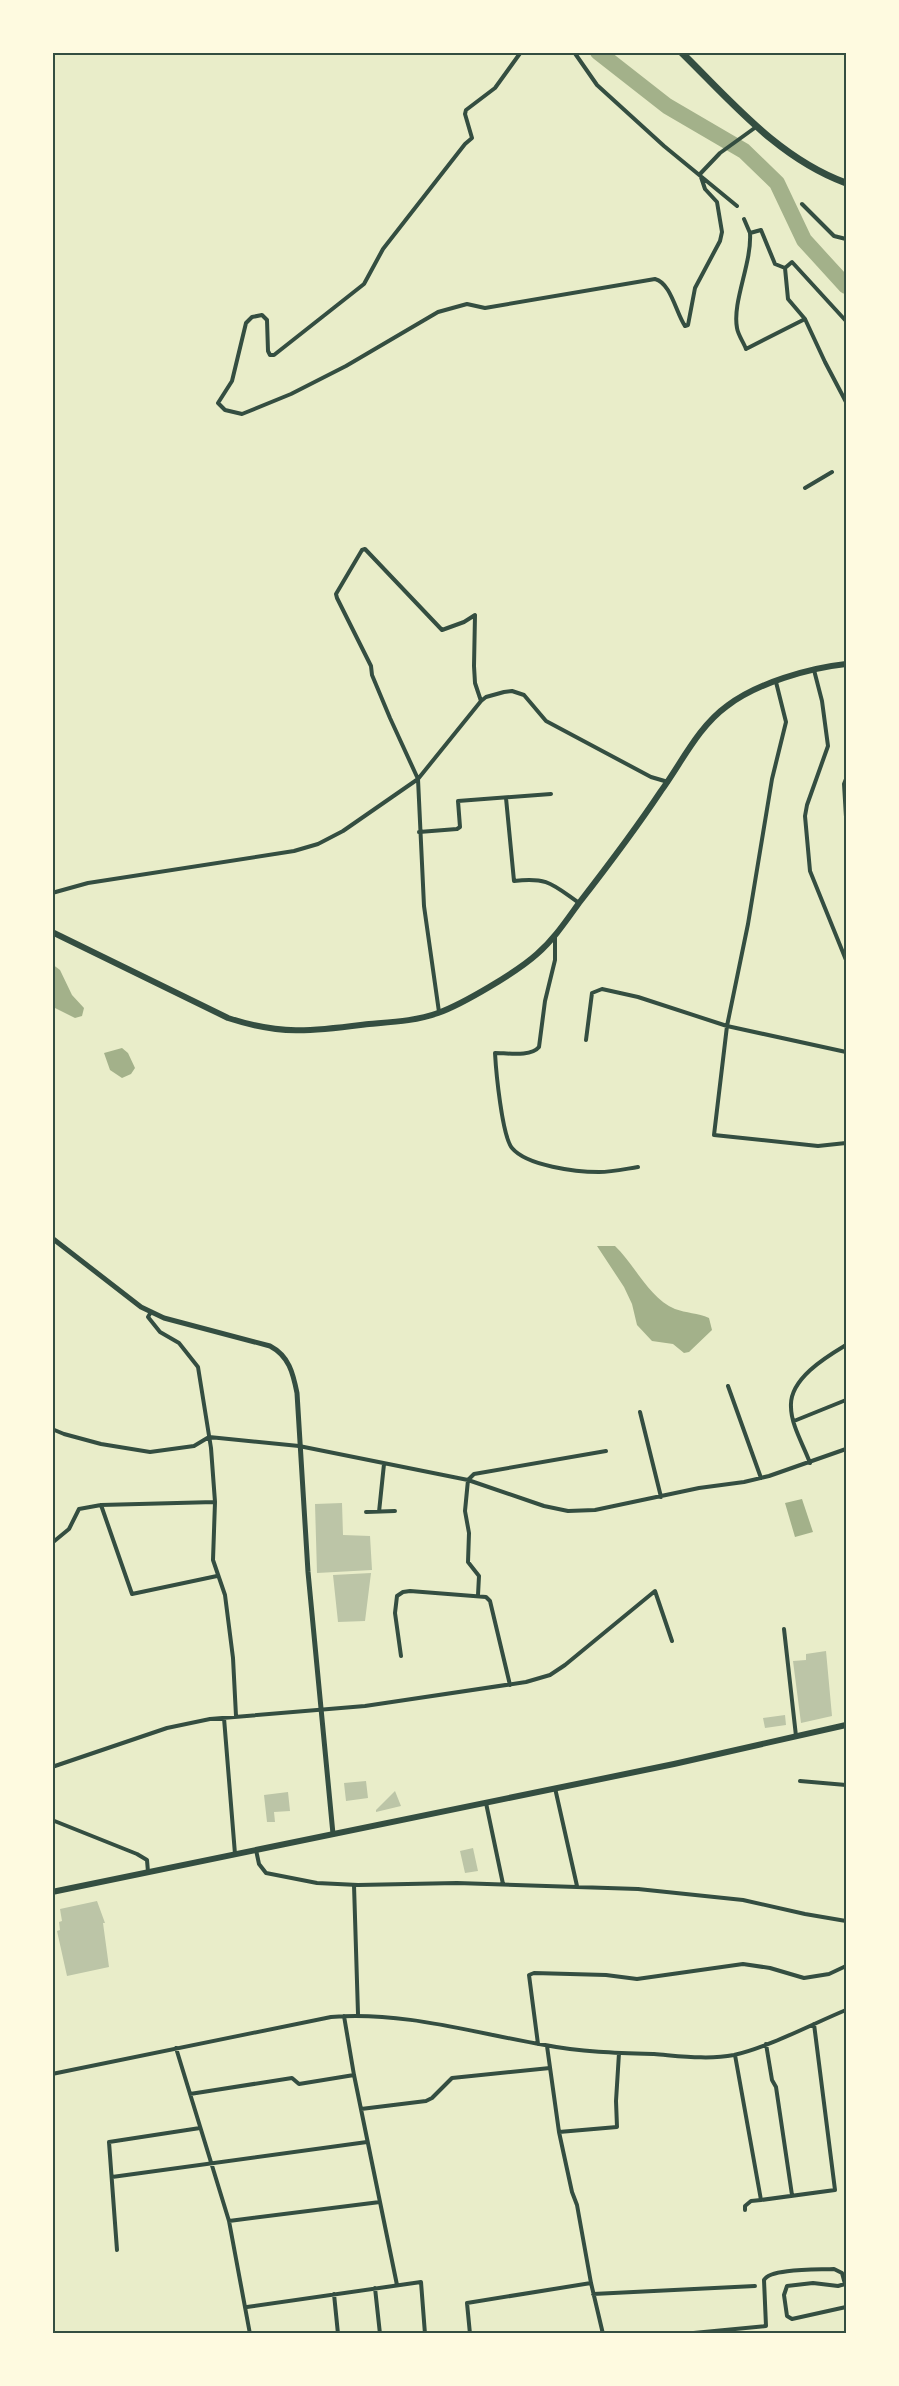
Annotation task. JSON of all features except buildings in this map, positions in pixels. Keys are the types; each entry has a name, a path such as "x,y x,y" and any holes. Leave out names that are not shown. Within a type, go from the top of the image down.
{"highway":[{"path":"681,52 756,127 801,162 823,174 846,183"}],"main road":[{"path":"52,932 228,1018 254,1027 281,1031 309,1031 412,1019 439,1012 519,968 537,954 555,935 627,841 696,738 720,712 743,696 776,682 814,670 846,664"},
{"path":"52,1892 674,1764 846,1725"}],"street":[{"path":"521,52 495,88 466,110 465,114 472,138 465,144 383,249 364,284 274,355 270,355 268,351 267,320 262,315 256,315 248,320 242,335 232,381 218,403 225,410 242,414 291,394 346,366 438,312 467,304 485,308 655,279 664,284 681,320 685,326 688,325 694,288 720,241 722,232 717,202 705,190 700,174"},
{"path":"574,52 597,85 664,146 737,206"},
{"path":"700,174 720,153 756,127"},
{"path":"802,204 834,236 846,239"},
{"path":"744,218 750,233 751,249 737,320 737,329 746,350 805,319"},
{"path":"750,233 761,230 775,264 785,268"},
{"path":"785,268 792,262 846,321"},
{"path":"785,268 788,299 805,319 817,347 846,402"},
{"path":"805,488 832,472"},
{"path":"439,1012 424,906 418,779 386,710 372,675 371,666 336,598 336,594 362,550 365,549 385,568 442,630 464,622 475,615 475,683 481,701"},
{"path":"814,670 822,701 828,746 807,805 810,871 846,960"},
{"path":"776,682 786,722 772,779 748,924 727,1026 714,1135 818,1146 846,1143"},
{"path":"52,893 88,883 294,851 318,844 364,818 418,779 481,701 486,697 504,692 512,691 524,695 546,721 651,777 668,782"},
{"path":"846,779 844,784 846,817"},
{"path":"420,832 457,829 460,827 458,802 551,794"},
{"path":"506,798 514,880 539,879 551,883 579,903"},
{"path":"555,935 556,960 545,1001 539,1048 536,1051 529,1052 495,1053 498,1097 511,1147 525,1158 546,1165 600,1172 638,1167"},
{"path":"586,1040 592,994 602,989 638,998 727,1026 846,1052"},
{"path":"52,1238 125,1297 151,1312 180,1322 270,1346 282,1354 290,1367 296,1386 320,1710 333,1834"},
{"path":"151,1312 148,1317 151,1323 179,1343 198,1367 209,1437 216,1502 213,1551 217,1576 225,1595 233,1658 236,1716"},
{"path":"810,1463 794,1421 790,1404 803,1377 846,1345"},
{"path":"728,1386 761,1478"},
{"path":"794,1421 846,1400"},
{"path":"640,1412 660,1497"},
{"path":"52,1429 100,1444 150,1452 194,1446 209,1437 299,1446 468,1480 544,1506 568,1511 595,1510 699,1488 761,1478 810,1463 846,1449"},
{"path":"478,1595 479,1576 468,1562 469,1533 465,1511 468,1480 474,1474 606,1452"},
{"path":"379,1512 384,1464"},
{"path":"52,1542 69,1529 79,1509 101,1505 216,1502"},
{"path":"101,1505 132,1594 217,1576"},
{"path":"366,1512 395,1512"},
{"path":"401,1656 395,1613 397,1596 410,1591 478,1595 490,1601 510,1685"},
{"path":"52,1767 167,1728 236,1716 320,1710 510,1685 550,1675 565,1665 655,1591 672,1641"},
{"path":"784,1629 796,1736"},
{"path":"224,1718 235,1854"},
{"path":"800,1782 846,1785"},
{"path":"555,1788 577,1886"},
{"path":"486,1803 502,1884"},
{"path":"52,1820 137,1854 147,1860 148,1872"},
{"path":"256,1850 259,1864 266,1873 318,1883 354,1885 406,1882 638,1889 743,1900 846,1921"},
{"path":"354,1885 358,2014"},
{"path":"538,2044 529,1975 606,1975 637,1979 743,1964 770,1968 804,1978 829,1974 846,1966"},
{"path":"52,2074 176,2048 358,2014 407,2020 547,2046 619,2053 716,2058 766,2044 846,2010"},
{"path":"344,2016 367,2142 397,2285"},
{"path":"745,2210 745,2206 751,2201 835,2190 814,2024"},
{"path":"766,2044 772,2080 776,2087 792,2196"},
{"path":"547,2046 559,2132 572,2192 577,2205 602,2334"},
{"path":"176,2048 229,2221 247,2307 250,2334"},
{"path":"559,2132 618,2127 616,2101 619,2053"},
{"path":"735,2054 761,2200"},
{"path":"361,2109 432,2098 452,2078 550,2068"},
{"path":"190,2094 292,2078 299,2084 354,2075"},
{"path":"117,2250 109,2142 200,2128"},
{"path":"112,2177 367,2142"},
{"path":"229,2221 380,2202"},
{"path":"683,2334 766,2326 764,2280 768,2275 778,2272 834,2269 842,2273 846,2284 838,2286 813,2283 787,2286 784,2295 787,2316 792,2319 846,2307"},
{"path":"247,2307 421,2282 426,2334"},
{"path":"470,2334 467,2303 591,2283"},
{"path":"593,2294 755,2286"},
{"path":"375,2288 380,2334"},
{"path":"334,2294 338,2334"}],"shaded area":[{"path":"52,964 60,970 72,995 84,1008 82,1016 75,1018 53,1007"},
{"path":"122,1048 128,1053 135,1068 131,1074 122,1078 110,1070 104,1053"},
{"path":"597,1246 615,1246 657,1297 675,1309 709,1318 712,1330 689,1352 684,1353 673,1344 652,1341 637,1325 632,1304 624,1287"},
{"path":"802,1499 813,1532 795,1537 785,1503"}],"waterway":[{"path":"598,52 667,106 744,151 777,183 804,240 846,286"}]}
